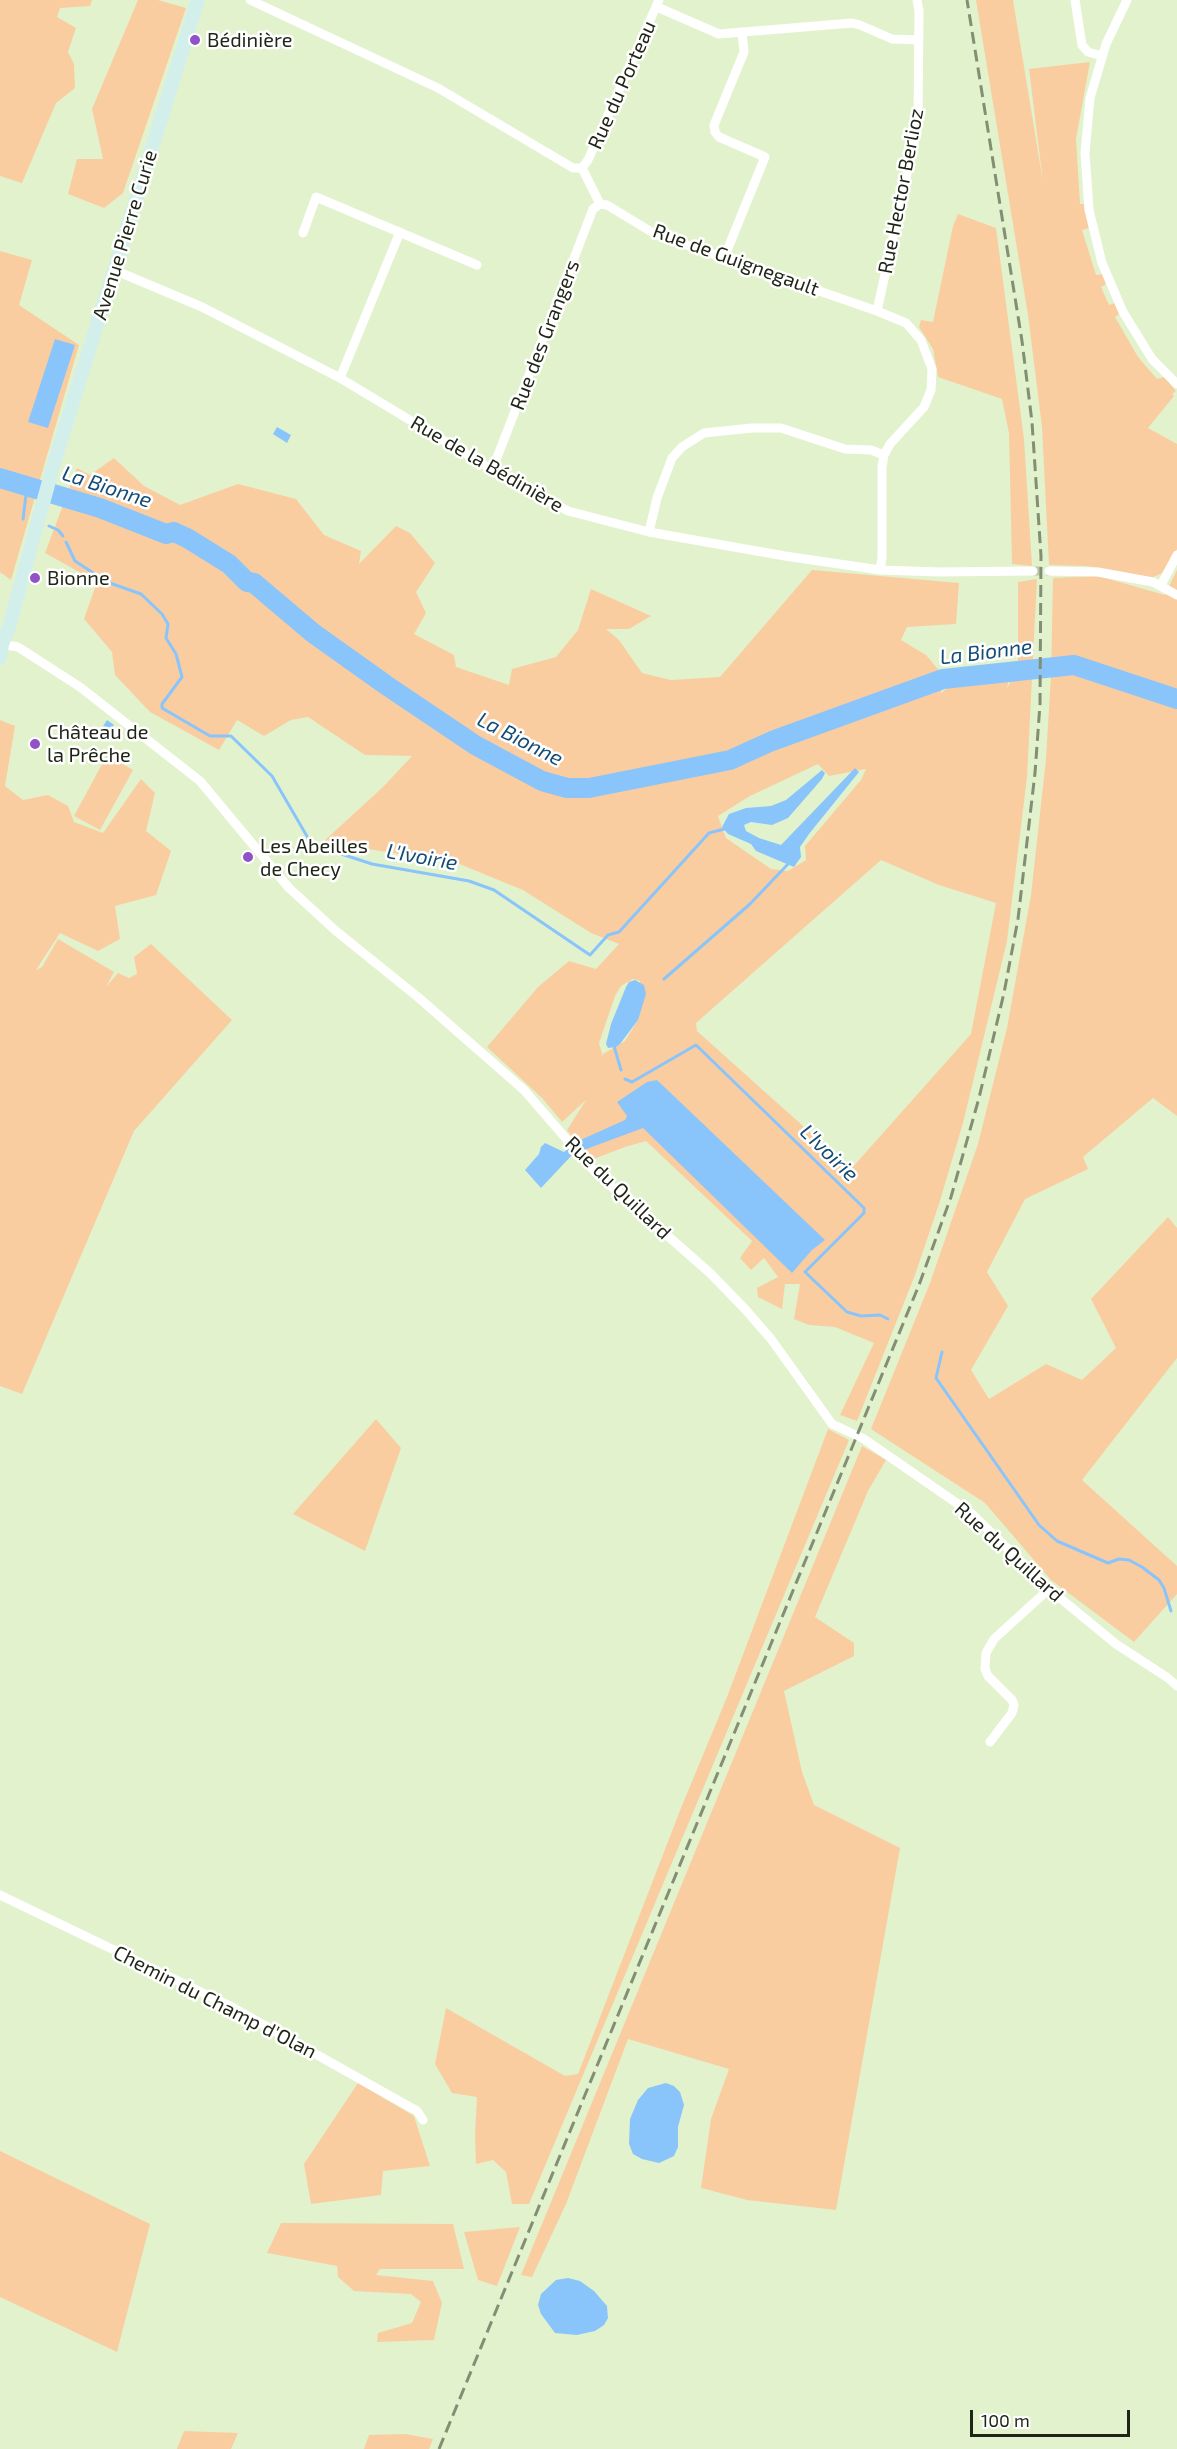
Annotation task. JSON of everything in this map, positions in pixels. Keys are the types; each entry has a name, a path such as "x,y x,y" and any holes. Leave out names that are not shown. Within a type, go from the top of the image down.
{"main road":[{"name":"Avenue Pierre Curie","path":"1,648 9,627 52,470 198,0"}],"street":[{"path":"250,0 438,88 573,168 582,168 600,204"},
{"name":"Rue Hector Berlioz","path":"877,310 918,124 917,0"},
{"path":"1075,0 1082,45 1088,52 1102,56"},
{"path":"1127,0 1102,56 1090,98 1085,153 1086,180 1094,236 1114,293 1137,337 1152,359 1177,384"},
{"path":"658,3 719,33 852,24 860,25 892,39 919,40"},
{"name":"Rue du Porteau","path":"582,168 588,160 658,3"},
{"path":"723,258 765,157 719,137 715,132 714,125 744,52 742,32"},
{"path":"303,233 316,197 477,265"},
{"name":"Rue de Guignegault","path":"600,204 607,205 655,234 877,310 906,323 921,340 932,369 931,390 924,407 890,444 884,455"},
{"name":"Rue des Grangers","path":"493,468 593,209 600,204"},
{"path":"340,378 400,232"},
{"name":"Rue de la Bédinière","path":"114,270 202,307 340,378 507,478 568,511 649,532 880,570 1033,571"},
{"path":"649,532 657,498 672,458 682,447 704,433 752,428 781,428 844,449 871,450 884,455 880,570"},
{"path":"1161,585 1177,555"},
{"path":"1049,571 1098,572 1161,585 1177,595"},
{"name":"Rue du Quillard","path":"1,648 18,647 80,687 200,781 289,888 336,931 419,998 524,1090 595,1172 710,1273 771,1339 832,1424 864,1439 971,1513 1049,1589 1116,1644 1177,1686"},
{"path":"990,1742 1012,1713 1014,1706 1012,1700 988,1676 985,1669 986,1653 994,1639 1049,1589"},
{"name":"Chemin du Champ d'Olan","path":"0,1895 230,2006 417,2111 423,2120"}],"shaded area":[{"path":"0,0 92,0 90,6 60,8 57,17 76,28 68,52 74,64 75,88 56,103 22,183 0,176"},
{"path":"138,0 158,0 186,8 123,193 104,208 68,194 77,159 103,159 92,109"},
{"path":"976,0 1013,0 1043,182 1029,69 1090,62 1076,139 1080,204 1084,204 1089,228 1082,230 1096,275 1103,274 1106,284 1101,287 1109,305 1115,303 1120,314 1115,317 1138,357 1157,379 1164,377 1176,391 1148,428 1177,444 1177,549 1162,573 1151,578 1087,566 1049,565 1042,427 1028,315"},
{"path":"958,214 996,228 1024,439 1032,566 1012,564 1009,433 1002,399 938,377 933,349 919,327 921,320 933,322 953,226"},
{"path":"0,251 32,260 19,305 79,345 11,580 0,572"},
{"path":"114,458 144,486 180,505 238,484 296,499 324,535 361,551 359,564 396,526 410,533 435,563 416,592 426,613 414,634 454,655 456,667 509,685 512,669 556,657 578,630 591,589 651,616 629,629 606,629 619,640 642,673 671,680 720,677 812,570 959,583 956,624 907,627 901,640 926,655 943,675 941,693 958,680 1010,673 1007,689 1018,663 1018,582 1037,579 1027,777 1007,941 963,1123 939,1204 915,1275 857,1421 840,1415 874,1343 835,1327 809,1325 794,1319 800,1284 785,1284 782,1309 758,1297 757,1288 778,1277 764,1258 751,1270 740,1258 752,1241 646,1141 591,1160 567,1130 586,1100 562,1122 543,1099 487,1047 538,987 569,961 596,969 619,944 591,933 523,890 457,863 323,842 383,787 412,756 365,755 308,717 291,720 264,736 237,720 219,750 150,712 115,675 112,652 84,619 97,582 45,553 77,468 90,475","holes":["818,764 829,776 866,769 861,780 805,846 806,860 788,871 771,869 726,838 718,816 750,796","881,860 939,885 996,903 971,1034 851,1169 697,1031 696,1023","633,979 640,981 638,1020 625,1041 603,1054 603,1057 599,1043 615,996 621,986"]},
{"path":"1177,570 1177,1116 1153,1098 1083,1157 1088,1169 1025,1199 987,1272 1008,1306 971,1370 989,1399 1046,1364 1082,1380 1116,1348 1091,1299 1168,1217 1177,1228 1177,1358 1082,1480 1177,1566 1177,1594 1134,1642 1051,1580 985,1503 871,1429 930,1283 978,1144 1007,1028 1031,895 1046,759 1053,578 1098,576 1165,595"},
{"path":"0,720 15,726 5,786 23,800 48,795 68,806 74,822 103,833 141,779 155,793 146,831 171,851 156,895 115,906 120,939 98,951 60,933 36,970 42,967 58,939 114,972 106,987 118,973 129,978 137,974 134,957 151,944 232,1020 134,1131 22,1394 0,1386"},
{"path":"107,755 133,770 100,830 74,816"},
{"path":"376,1419 401,1448 365,1551 293,1514"},
{"path":"828,1429 849,1440 529,2204 512,2204 506,2172 493,2160 476,2164 477,2097 452,2093 435,2064 446,2008 565,2076 578,2074 681,1808 727,1697"},
{"path":"862,1446 886,1460 868,1491 815,1617 854,1643 854,1656 784,1691 802,1772 814,1805 900,1848 836,2210 747,2200 701,2188 711,2119 729,2069 628,2039 566,2204 532,2277 521,2275"},
{"path":"358,2083 414,2116 430,2166 383,2171 381,2195 311,2204 304,2164"},
{"path":"0,2151 150,2224 117,2352 0,2297"},
{"path":"281,2223 453,2224 464,2269 380,2269 376,2275 433,2281 442,2303 434,2340 377,2342 378,2333 412,2323 421,2302 411,2294 354,2291 338,2277 337,2266 267,2253"},
{"path":"520,2227 497,2286 478,2280 464,2232"},
{"path":"184,2431 238,2433 231,2449 177,2449"},
{"path":"405,2434 433,2439 429,2449 364,2449 369,2435"}],"water":[{"path":"55,339 75,345 48,428 28,422"},
{"path":"277,427 291,435 287,443 273,434"},
{"path":"107,720 114,725 104,740 97,736"},
{"path":"855,768 859,772 800,847 801,857 794,867 756,851 751,844 728,834 722,827 729,814 746,808 771,806 786,800 822,770 825,773 822,779 788,818 772,825 751,822 744,825 746,831 781,845"},
{"path":"635,980 644,985 646,994 638,1020 620,1044 608,1048 606,1044 611,1024 626,987 629,982"},
{"path":"657,1080 825,1240 812,1250 792,1273 643,1128 573,1154 541,1188 525,1170 545,1143 564,1152 576,1142 625,1120 627,1116 617,1102 647,1082"},
{"path":"666,2083 674,2086 680,2092 684,2105 678,2127 678,2147 674,2156 659,2163 633,2154 629,2144 630,2119 638,2100 648,2088"},
{"path":"568,2278 580,2281 594,2291 607,2306 608,2318 604,2325 595,2331 577,2335 555,2333 541,2314 538,2305 541,2294 556,2280"}],"waterway":[{"name":"La Bionne","path":"0,478 100,508 166,534 174,532 187,538 229,564 247,582 254,583 313,633 475,745 542,781 567,788 589,788 730,760 772,741 943,679 1074,665 1177,699"},
{"name":"L'Ivoirie","path":"23,519 27,487"},
{"name":"L'Ivoirie","path":"49,526 58,530 63,536"},
{"name":"L'Ivoirie","path":"66,542 75,561 107,582 141,594 162,614 168,624 166,638 176,654 182,677 162,704 162,708 210,736 231,736 272,776 308,838 320,847 372,864 469,881 494,890 590,955 608,935 619,932 709,833 728,828"},
{"path":"664,979 750,904 789,863"},
{"name":"L'Ivoirie","path":"625,1079 632,1082 696,1045 864,1208 864,1213 805,1272 847,1312 861,1316 880,1315 888,1319"},
{"name":"L'Ivoirie","path":"614,1046 621,1070"},
{"name":"L'Ivoirie","path":"942,1352 936,1378 1039,1525 1057,1541 1108,1563 1119,1559 1129,1560 1142,1567 1159,1580 1171,1611"}],"tunnel":[{"path":"1033,571 1049,571"}],"railway":[{"path":"439,2449 919,1285 951,1197 979,1098 1004,993 1018,919 1035,773 1040,704 1041,556 1032,422 1022,341 967,0"}],"place":[{"name":"Bédinière","path":"195,40"},
{"name":"Bionne","path":"35,578"},
{"name":"Château de la Prêche","path":"35,744"},
{"name":"Les Abeilles de Checy","path":"248,857"}]}
